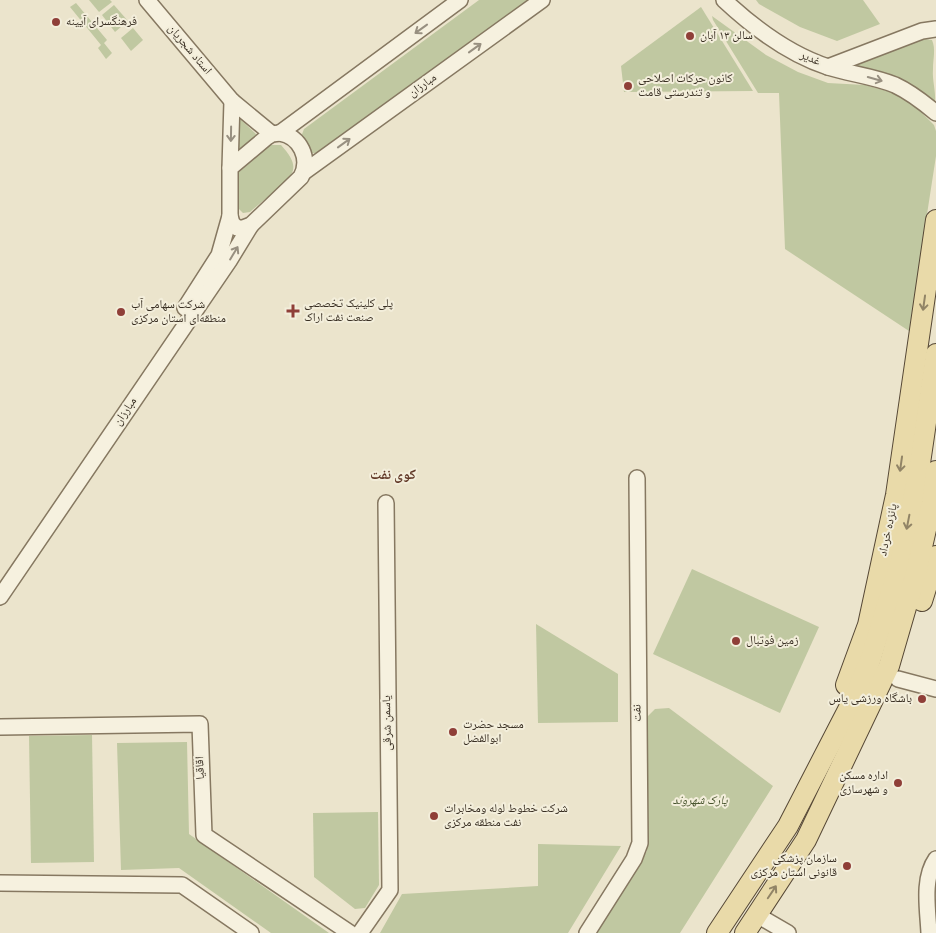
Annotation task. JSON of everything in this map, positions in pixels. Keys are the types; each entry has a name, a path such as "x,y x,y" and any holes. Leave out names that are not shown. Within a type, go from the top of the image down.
{"main road":[{"name":"پانزده خرداد","path":"788,826 849,678 868,625 896,495 936,220"},
{"name":"پانزده خرداد","path":"717,933 788,826 852,702 870,661 901,560 919,470 936,354"},
{"path":"806,840 889,666 916,573 932,503 936,471"},
{"path":"745,933 868,741 898,679 936,556"}],"street":[{"name":"استاد شجریان","path":"147,0 232,100 276,134 288,134 303,149 304,172"},
{"path":"230,168 267,137 276,134 460,0"},
{"name":"مبارزان","path":"0,597 251,225 304,172 542,0"},
{"name":"غدیر","path":"724,0 775,41 828,67 922,32 936,29"},
{"path":"828,67 893,84 919,99 936,113"},
{"name":"مبارزان","path":"0,582 136,384 219,255 230,216 232,100"},
{"path":"230,216 232,223 237,228 251,225"},
{"name":"نفت","path":"588,933 634,859 640,843 637,478"},
{"name":"یاسمن شرقی","path":"360,933 390,890 386,503"},
{"path":"898,679 936,689"},
{"name":"اقاقیا","path":"0,727 200,724 204,835 350,933"},
{"path":"930,933 927,901 928,882 932,864 936,859"},
{"path":"0,883 182,885 251,933"},
{"path":"757,915 788,933"}],"green space":[{"path":"89,0 110,0 112,2 99,12"},
{"path":"479,0 533,0 322,154 312,153 301,137 304,129"},
{"path":"756,0 863,0 880,24 837,41 800,27 759,4"},
{"path":"76,3 107,40 104,43 112,53 106,59 98,48 101,45 70,7"},
{"path":"114,5 128,21 115,32 102,15"},
{"name":"سالن ۱۳ آبان","path":"701,7 753,91 624,92 621,66"},
{"path":"712,16 766,55 798,72 828,83 865,85 898,94 915,106 934,125 936,131 936,156 909,331 785,249 779,93 758,93"},
{"path":"133,28 143,40 131,51 121,38"},
{"path":"925,39 932,40 934,47 935,102 847,65"},
{"path":"239,118 257,135 239,152"},
{"path":"270,145 281,145 291,159 293,170 287,180 275,192 250,212 243,213 237,207 239,172"},
{"name":"زمین فوتبال","path":"692,569 819,627 780,713 653,654"},
{"path":"536,624 618,674 618,722 538,723"},
{"name":"پارک شهروند","path":"669,708 773,786 680,933 595,933 647,851 646,718 655,709"},
{"path":"92,735 94,862 31,863 29,736"},
{"path":"187,742 189,834 329,933 271,933 179,868 121,870 117,743"},
{"path":"378,812 379,885 365,908 355,909 314,877 313,813"},
{"path":"538,844 621,846 568,933 380,933 402,894 538,886"}],"place":[{"name":"فرهنگسرای آیینه","path":"56,22"},
{"name":"سالن ۱۳ آبان","path":"690,36"},
{"name":"کانون حرکات اصلاحی و تندرستی قامت","path":"628,86"},
{"name":"پلی کلینیک تخصصی صنعت نفت اراک","path":"293,311"},
{"name":"شرکت سهامی آب منطقه‌ای استان مرکزی","path":"121,312"},
{"name":"زمین فوتبال","path":"736,641"},
{"name":"باشگاه ورزشی یاس","path":"922,699"},
{"name":"مسجد حضرت ابوالفضل","path":"453,732"},
{"name":"اداره مسکن و شهرسازی","path":"898,783"},
{"name":"شرکت خطوط لوله ومخابرات نفت منطقه مرکزی","path":"434,816"},
{"name":"سازمان پزشکی قانونی استان مرکزی","path":"847,866"}],"district":[{"name":"کوی نفت","path":"393,476"}]}
